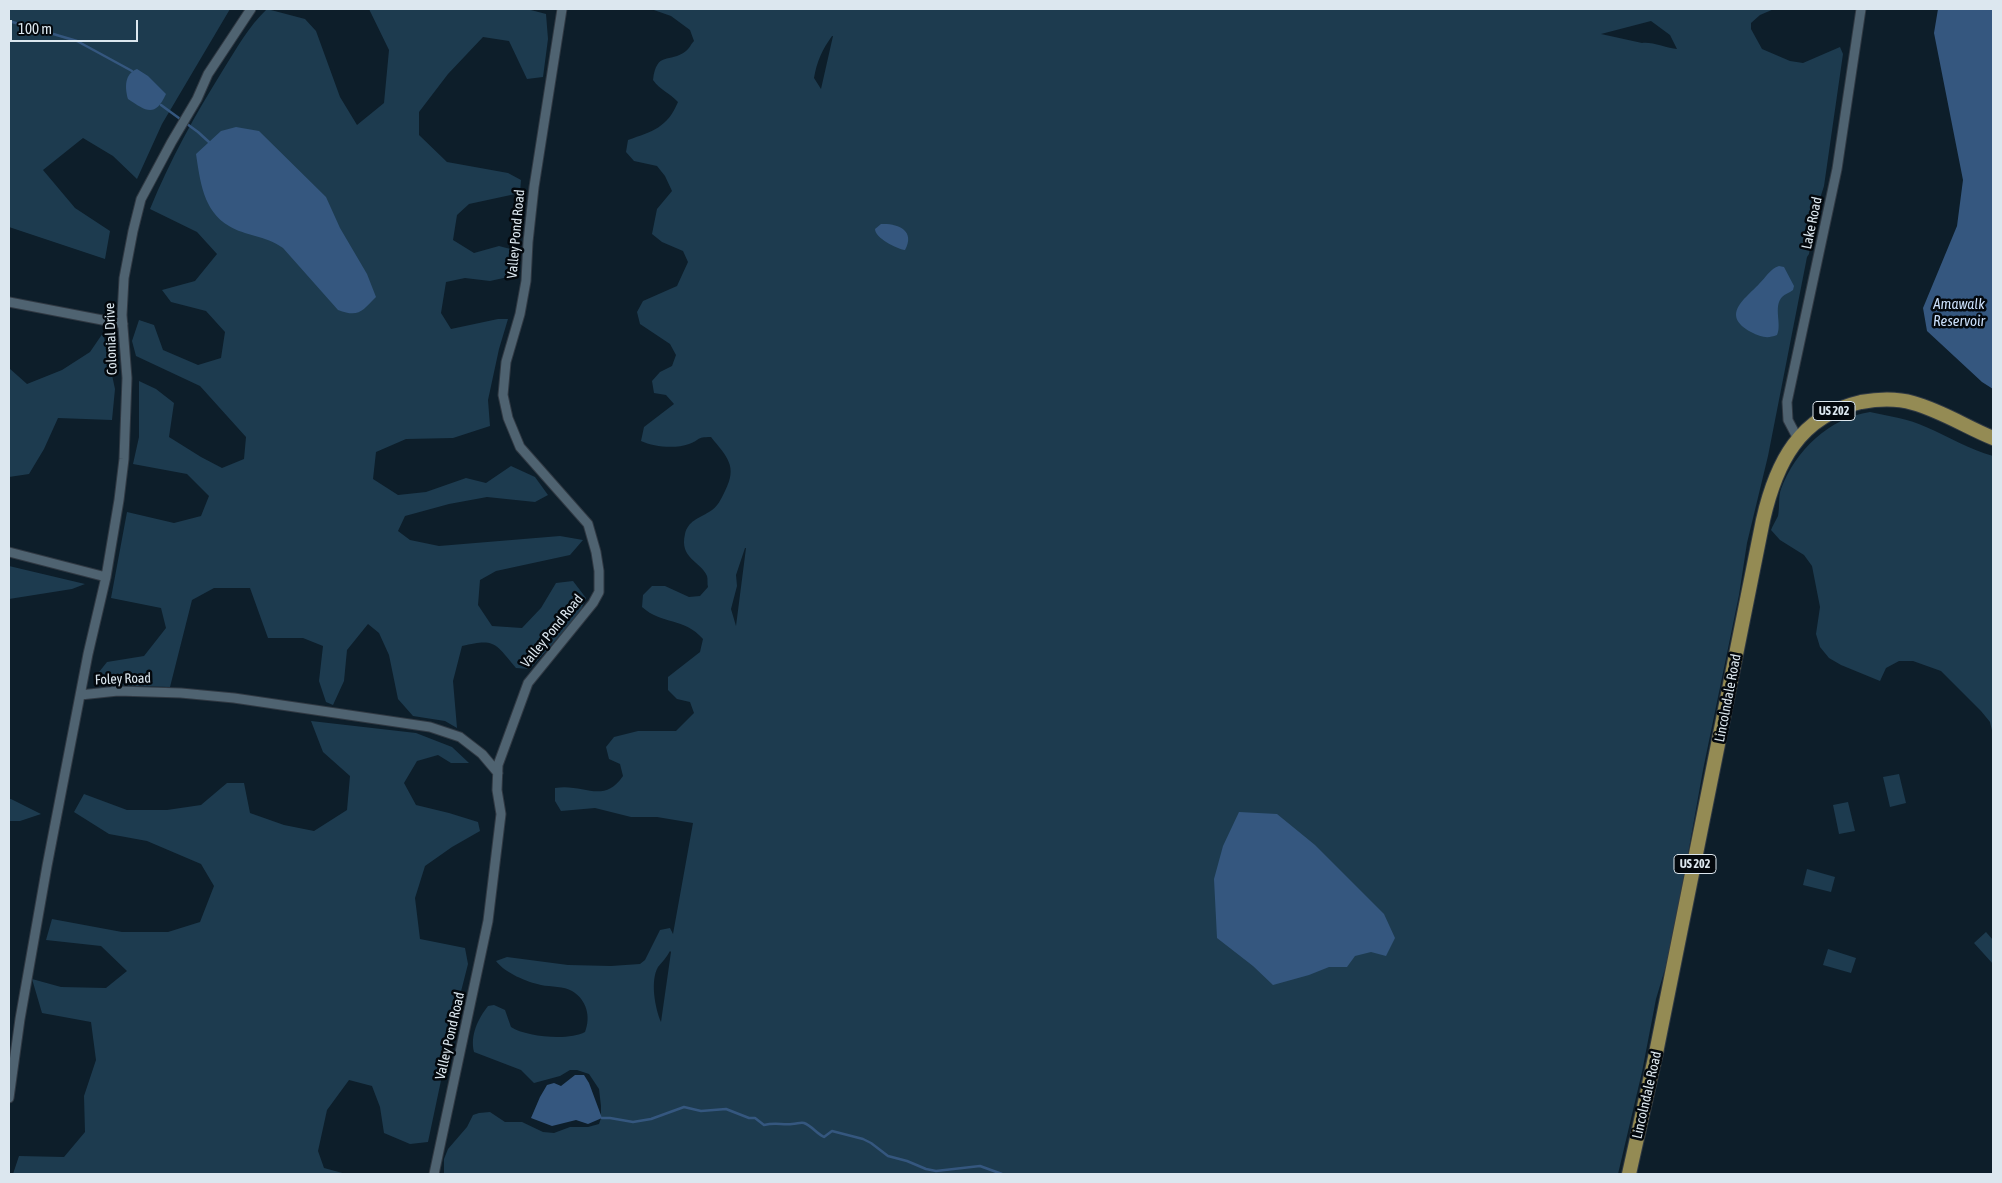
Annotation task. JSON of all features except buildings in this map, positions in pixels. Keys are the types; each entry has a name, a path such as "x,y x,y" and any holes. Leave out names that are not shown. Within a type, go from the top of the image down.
{"main road":[{"name":"Lincolndale Road","path":"1629,1174 1664,1014 1763,520 1779,468 1798,439 1808,428 1830,412 1856,403 1884,400 1912,402 1993,438"}],"street":[{"name":"Colonial Drive","path":"80,695 106,577 124,459 127,378 123,324 124,278 140,203 171,143 198,99 208,74 251,9"},
{"name":"Valley Pond Road","path":"434,1174 488,921 501,814 497,790 498,765 528,682 593,603 599,592 596,552 588,524 520,447 508,418 503,395 506,362 520,314 526,281 534,187 562,9"},
{"name":"Lake Road","path":"1798,439 1788,420 1787,402 1837,169 1861,9"},
{"path":"9,302 123,324"},
{"path":"9,552 106,577"},
{"name":"Foley Road","path":"9,1098 20,1019 80,695 118,691 181,692 430,727 460,737 482,754 498,773"}],"shaded area":[{"path":"9,9 230,9 162,124 137,179 113,156 83,138 43,170 75,208 110,231 105,259 9,227"},
{"path":"267,9 305,19 316,31 340,97 357,125 384,103 389,50 369,9 527,9 546,14 548,39 543,77 527,79 509,41 483,37 448,74 419,112 419,135 447,162 508,173 521,180 520,193 469,204 457,215 453,240 474,253 499,246 518,251 517,275 490,281 465,278 446,282 441,313 451,329 498,319 508,319 499,349 488,400 490,426 453,438 406,439 376,452 373,479 398,495 426,492 466,478 486,483 511,466 535,477 548,495 535,502 487,497 449,504 405,516 398,531 410,540 439,546 560,536 583,540 570,555 496,571 480,580 478,605 492,626 522,628 541,608 556,583 573,581 586,598 580,613 530,669 516,668 494,645 481,643 462,646 453,681 457,728 445,721 413,716 398,699 389,655 379,633 368,624 347,650 344,681 333,705 326,702 319,681 323,646 303,638 268,638 250,588 214,588 192,600 170,687 103,685 95,677 107,662 144,656 166,628 161,608 111,598 127,512 174,523 201,516 209,496 187,474 133,464 139,437 139,381 156,389 174,403 169,437 222,468 244,459 246,437 200,386 136,356 132,341 139,320 154,325 163,350 198,365 221,358 225,332 206,311 171,302 162,290 195,281 217,254 197,232 150,209 175,155 203,104 243,38"},
{"path":"651,9 1774,9 1760,15 1751,23 1751,29 1762,49 1790,61 1803,63 1840,47 1843,54 1824,186 1816,211 1768,456 1747,543 1739,595 1703,770 1671,949 1656,999 1642,1072 1618,1174 444,1174 444,1159 448,1149 467,1127 473,1115 490,1112 505,1122 522,1122 543,1132 554,1133 570,1127 588,1127 599,1124 601,1118 599,1089 589,1074 570,1070 560,1076 534,1083 521,1070 474,1052 474,1033 481,1016 488,1006 494,1005 505,1010 511,1027 527,1033 548,1037 578,1035 585,1032 587,1026 588,1021 584,1004 572,991 561,987 529,982 511,973 496,961 507,957 568,965 611,966 640,964 645,960 660,930 670,928 673,934 693,823 657,817 631,817 595,808 561,811 555,801 555,788 565,787 600,791 616,785 623,776 620,764 609,759 606,747 614,737 638,731 676,731 694,713 690,702 677,699 668,690 668,677 700,652 703,639 688,627 650,613 642,607 643,595 652,586 665,586 689,597 700,596 708,587 707,576 704,571 685,549 685,534 691,523 712,510 721,500 731,475 731,468 726,456 711,437 700,438 693,443 671,447 658,446 641,441 644,427 674,404 666,395 654,393 652,381 660,372 672,366 676,355 670,344 640,324 637,312 643,301 677,286 688,262 683,251 662,242 652,234 657,209 672,191 665,176 657,166 634,161 626,152 628,140 652,131 664,123 674,111 678,102 653,80 657,65 661,61 680,55 694,41 690,30 671,16","holes":["1651,21 1670,35 1677,49 1601,34","833,36 821,89 814,78 818,61","746,548 736,626 731,609 737,586 736,575","670,951 661,1022 655,1002 654,987 658,967"]},
{"path":"103,333 115,389 112,420 58,418 44,449 29,474 9,477 9,368 27,384 62,370 90,352"},
{"path":"1870,412 1919,424 1993,456 1993,735 1990,722 1941,671 1913,661 1899,661 1886,668 1880,681 1829,658 1820,647 1816,634 1820,607 1812,566 1804,555 1780,540 1771,530 1778,516 1781,489 1787,475 1815,438 1841,421 1855,415"},
{"path":"9,566 85,584 72,589 9,599"},
{"path":"311,721 416,733 452,747 469,763 451,763 438,755 417,761 404,783 416,805 478,822 480,831 452,847 425,866 415,898 420,939 465,948 468,964 454,1019 428,1142 410,1144 384,1133 380,1107 372,1086 349,1080 327,1110 318,1151 324,1168 346,1174 13,1174 19,1156 64,1157 85,1132 84,1096 96,1060 91,1022 42,1013 32,979 61,987 106,988 127,971 101,946 46,940 52,919 122,932 168,932 200,922 214,886 201,864 147,841 109,834 74,812 84,794 127,810 167,810 201,805 227,783 244,783 250,813 284,825 314,831 347,810 350,776 323,752"},
{"path":"1899,774 1906,803 1890,807 1883,777"},
{"path":"9,799 41,814 20,821 9,821"},
{"path":"1848,802 1855,831 1839,834 1833,805"},
{"path":"1807,869 1835,877 1831,892 1803,885"},
{"path":"1986,932 1993,940 1993,964 1974,943"},
{"path":"1828,949 1856,958 1851,973 1823,965"}],"water":[{"name":"Amawalk Reservoir","path":"1938,9 1993,9 1993,389 1982,382 1927,331 1923,308 1957,226 1963,180 1934,33"},
{"path":"137,69 148,76 166,94 158,107 154,109 145,109 128,99 126,82 130,74"},
{"path":"236,127 259,131 326,197 340,228 367,274 376,297 360,312 351,313 338,310 283,248 269,240 229,226 213,212 201,184 196,154 221,131"},
{"path":"881,224 893,225 903,229 908,237 905,250 897,248 879,236 875,229"},
{"path":"1779,266 1784,267 1794,286 1793,290 1779,301 1777,335 1770,337 1761,336 1742,326 1737,319 1736,313 1742,301 1771,271"},
{"path":"1239,812 1277,814 1315,845 1384,914 1395,938 1386,956 1371,952 1355,956 1347,967 1329,967 1273,985 1253,966 1217,938 1214,879 1223,846"},
{"path":"575,1075 584,1075 589,1083 602,1118 588,1124 576,1120 552,1126 531,1118 547,1085 554,1083 561,1086"}],"waterway":[{"path":"9,21 77,41 132,71"},
{"path":"161,105 209,142"},
{"path":"602,1118 633,1122 651,1119 684,1107 701,1111 726,1109 749,1118 755,1118 764,1125 804,1123 824,1137 832,1131 863,1139 888,1156 926,1169 936,1171 980,1166 1002,1174"}]}
